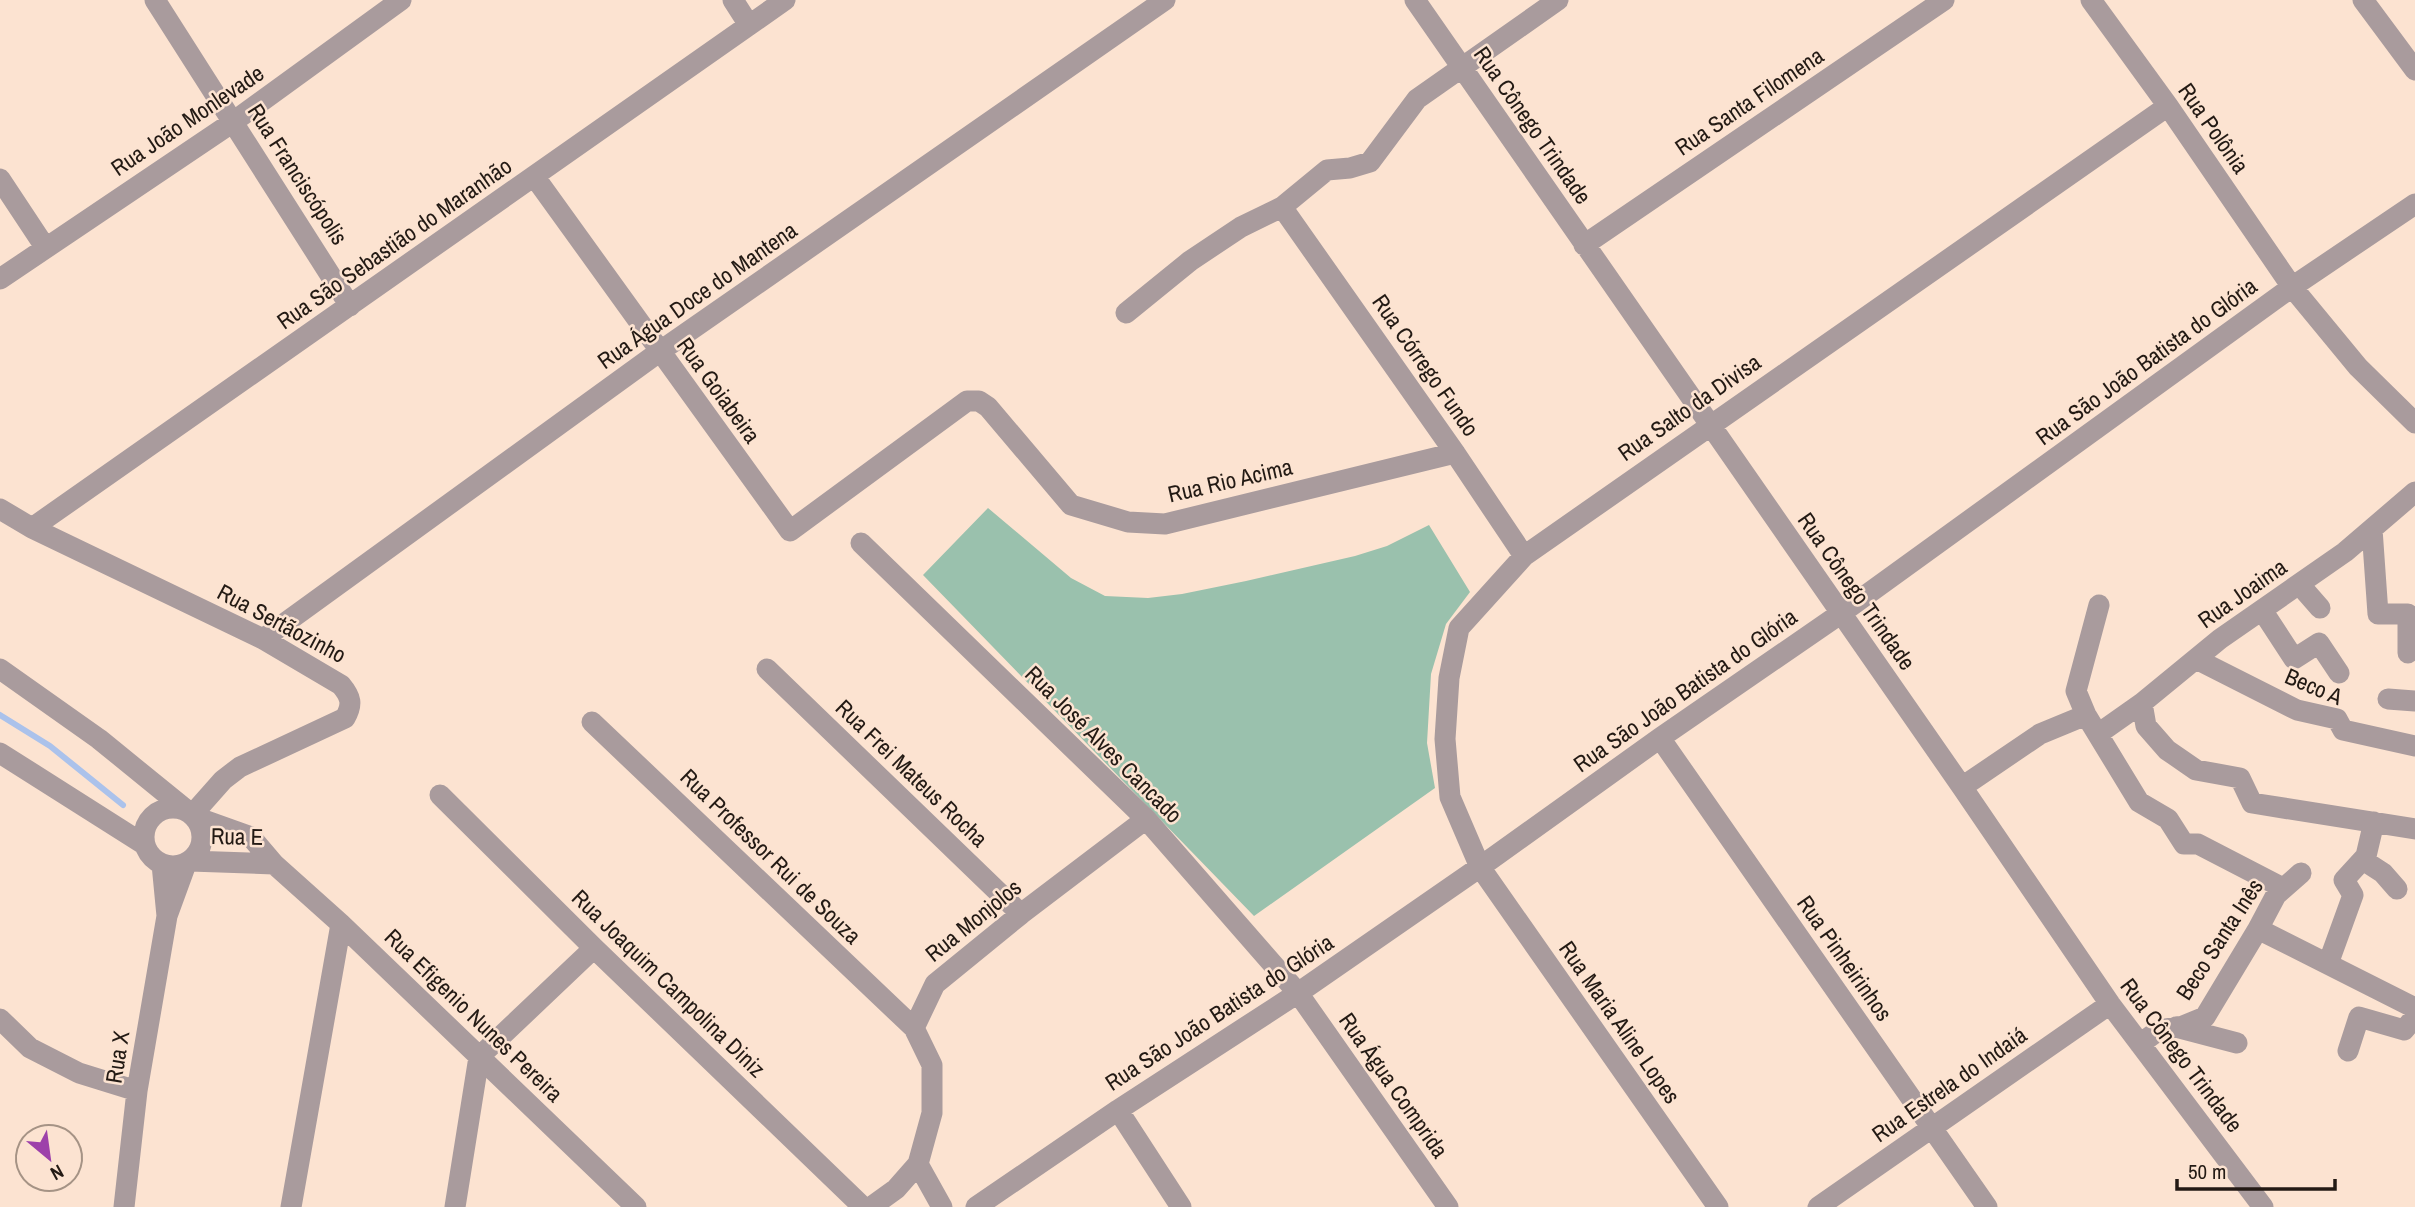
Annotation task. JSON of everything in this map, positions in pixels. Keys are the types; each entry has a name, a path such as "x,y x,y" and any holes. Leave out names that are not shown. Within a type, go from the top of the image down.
{"street":[{"name":"Rua Franciscópolis","path":"155,0 351,306"},
{"name":"Rua João Monlevade","path":"0,279 233,122 401,0"},
{"path":"733,0 749,25"},
{"name":"Rua São Sebastião do Maranhão","path":"32,528 785,0"},
{"name":"Rua Água Doce do Mantena","path":"263,639 659,352 1165,0"},
{"name":"Rua Cônego Trindade","path":"1415,0 2110,1004 2263,1207"},
{"path":"1126,313 1190,261 1241,227 1282,206 1327,170 1350,168 1370,162 1417,99 1558,0"},
{"name":"Rua Santa Filomena","path":"1584,245 1944,0"},
{"path":"2363,0 2415,70"},
{"name":"Rua Polônia","path":"2097,2 2292,287 2358,367 2415,423"},
{"name":"Rua Salto da Divisa","path":"1480,867 1450,797 1445,739 1449,678 1459,628 1524,556 2168,106"},
{"name":"Rua Goiabeira","path":"534,176 790,531 967,401 979,401"},
{"path":"0,179 45,247"},
{"name":"Rua São João Batista do Glória","path":"976,1207 1118,1110 1298,993 1480,867 1840,614 2292,287 2415,204"},
{"name":"Rua Córrego Fundo","path":"1282,206 1524,556"},
{"name":"Rua Rio Acima","path":"979,401 988,407 1071,505 1128,522 1165,524 1455,453"},
{"name":"Rua Joaima","path":"2098,734 2262,610 2345,552 2415,492"},
{"name":"Rua Sertãozinho","path":"0,509 32,528 263,639 341,685 350,696 351,707 345,718 240,767 223,780 192,815"},
{"path":"2372,529 2378,614 2408,614 2408,653"},
{"name":"Rua José Alves Cancado","path":"861,543 1146,819 1298,993"},
{"path":"2300,584 2320,608"},
{"path":"2099,604 2076,691 2087,715 2139,802 2168,819 2184,844 2198,844 2283,888"},
{"path":"2262,610 2294,659 2319,643 2339,673"},
{"name":"Beco A","path":"2196,659 2297,710 2337,719 2343,730 2415,746"},
{"path":"0,669 99,739 192,815 200,826 202,845 188,862 170,867 148,854 145,828 156,814 173,808 192,815"},
{"name":"Rua Frei Mateus Rocha","path":"767,669 1021,914"},
{"path":"2388,699 2415,701"},
{"path":"2142,703 2146,726 2167,750 2196,770 2240,778 2252,803 2415,829"},
{"path":"1962,787 2040,734 2087,715"},
{"name":"Rua Professor Rui de Souza","path":"592,722 914,1028"},
{"name":"Rua Pinheirinhos","path":"1660,738 1987,1207"},
{"path":"0,753 145,845"},
{"name":"Rua Joaquim Campolina Diniz","path":"440,795 594,948 863,1207"},
{"name":"Rua E","path":"192,815 251,837 274,864"},
{"name":"Rua Monjolos","path":"914,1028 935,984 1021,914 1146,819"},
{"path":"2328,964 2353,895 2344,880 2366,856 2374,822"},
{"path":"2363,860 2383,873 2397,890"},
{"name":"Rua E","path":"188,862 274,864"},
{"name":"Rua X","path":"124,1207 137,1091 167,916 188,862"},
{"name":"Rua X","path":"162,864 167,916"},
{"name":"Rua Efigenio Nunes Pereira","path":"274,864 341,924 626,1203"},
{"name":"Rua Maria Aline Lopes","path":"1480,867 1718,1207"},
{"name":"Beco Santa Inês","path":"2140,1044 2159,1030 2205,1017 2259,929 2276,895 2301,873"},
{"path":"291,1207 341,924"},
{"path":"2259,929 2415,1008"},
{"path":"455,1207 479,1057 594,948"},
{"name":"Rua Água Comprida","path":"1298,993 1448,1207"},
{"name":"Rua Estrela do Indaiá","path":"1818,1207 2110,1004"},
{"path":"2348,1051 2359,1017 2404,1030 2415,1017"},
{"path":"0,1019 30,1048 79,1073 137,1091"},
{"path":"2176,1027 2237,1043"},
{"path":"871,1207 896,1189 918,1164 932,1113 932,1065 914,1028"},
{"path":"1118,1110 1181,1207"},
{"path":"918,1164 942,1207"}],"green space":[{"path":"988,508 1071,578 1105,596 1148,598 1182,594 1355,556 1387,546 1429,525 1470,592 1446,624 1431,674 1427,743 1435,788 1254,916 923,575"}],"waterway":[{"path":"0,715 50,746 123,805"}]}
